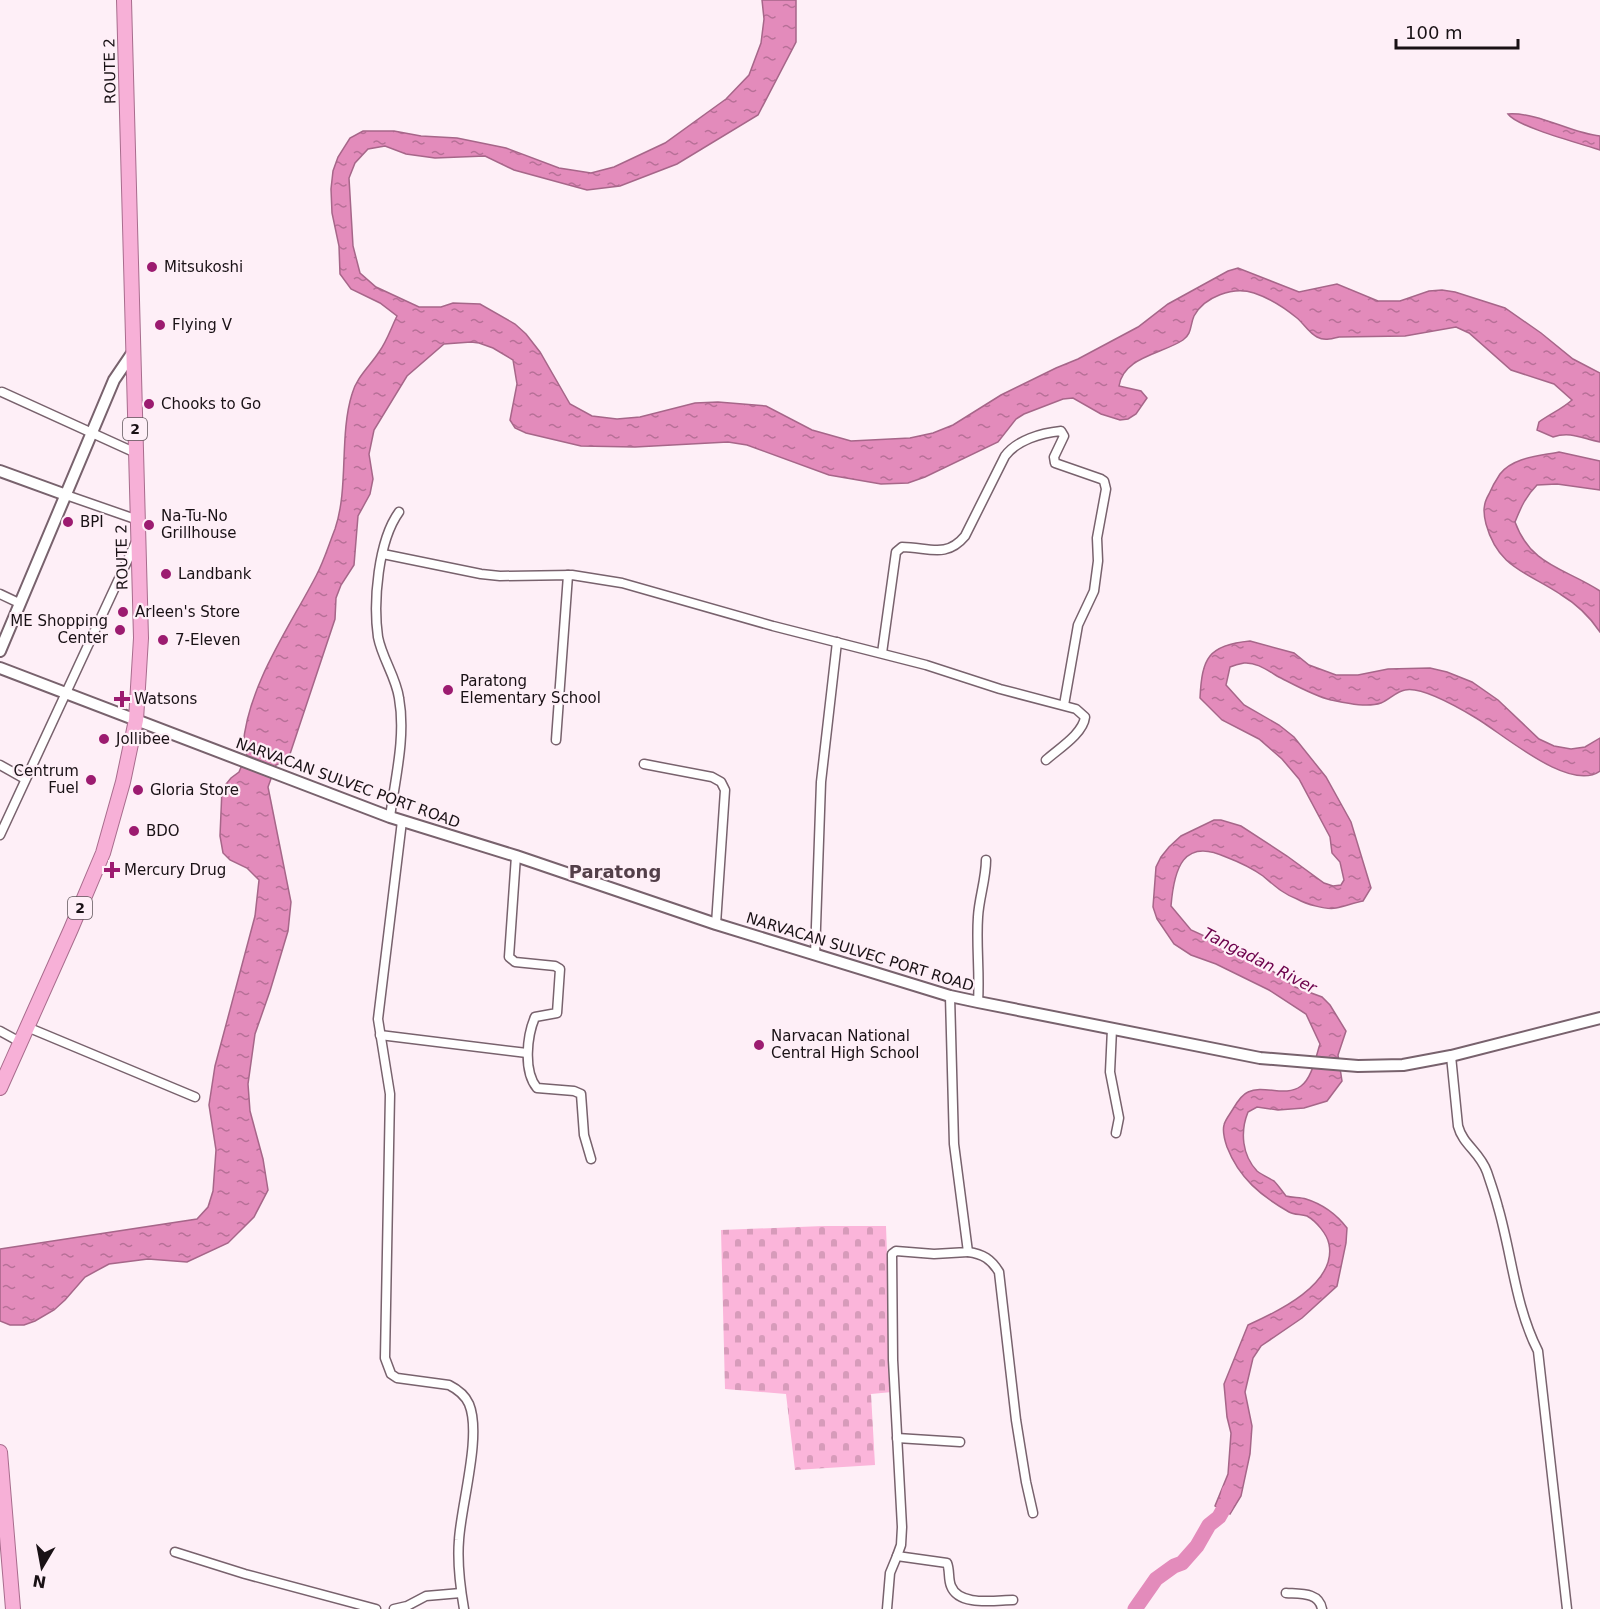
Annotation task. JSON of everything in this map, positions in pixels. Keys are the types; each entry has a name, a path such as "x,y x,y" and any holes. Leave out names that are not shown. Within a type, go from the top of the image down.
{"highway":[{"name":"ROUTE 2","path":"0,1088 103,853 123,782 136,720 141,638 124,0"},
{"path":"0,1452 13,1609"}],"street":[{"path":"0,651 114,380 134,352"},
{"path":"1,394 136,453"},
{"path":"882,653 896,552 902,547 945,550 958,544 965,536 1010,449 1026,440 1061,431 1064,436 1054,457 1055,463 1101,478 1106,489 1097,538 1098,561 1094,591 1078,625 1064,705"},
{"path":"0,471 138,520"},
{"path":"390,817 399,752 399,698 394,677 378,637 377,597 389,530 399,512"},
{"path":"0,835 138,539"},
{"path":"383,554 481,574 596,577 926,665 1000,689 1064,705 1083,713 1085,720 1068,741 1046,760"},
{"path":"556,740 568,575"},
{"path":"0,594 19,603"},
{"path":"815,955 821,782 837,642"},
{"name":"NARVACAN SULVEC PORT ROAD","path":"0,668 390,817 516,856 716,924 950,996 1260,1058 1342,1064 1403,1065 1451,1056 1600,1018"},
{"path":"644,764 712,777 722,782 725,790 716,924"},
{"path":"0,765 25,779"},
{"path":"402,821 378,1019 390,1094 385,1358 391,1374 397,1378 449,1385 457,1389 468,1403 472,1426 472,1448 461,1517 458,1556 464,1609"},
{"path":"516,856 509,957 515,962 555,966 560,969 556,1013 535,1017 526,1053 534,1086 581,1094 584,1135 591,1159"},
{"path":"978,1002 979,899 987,860"},
{"path":"950,996 954,1144 968,1252"},
{"path":"27,1027 195,1097"},
{"path":"1112,1029 1110,1072 1118,1104 1119,1118 1116,1133"},
{"path":"0,1031 20,1042"},
{"path":"380,1035 526,1053"},
{"path":"1451,1056 1461,1137 1478,1154 1485,1167 1499,1208 1524,1317 1538,1351 1567,1609"},
{"path":"888,1609 890,1573 902,1538 893,1360 892,1254 896,1251 944,1254 968,1252 986,1257 993,1262 999,1272 1016,1419 1024,1472 1034,1512"},
{"path":"897,1438 960,1442"},
{"path":"175,1552 245,1574 376,1609"},
{"path":"897,1556 947,1563 951,1586 959,1597 969,1600 1014,1600"},
{"path":"394,1609 407,1606 426,1596 462,1593"},
{"path":"1286,1593 1316,1597 1323,1609"}],"green space":[{"path":"886,1226 892,1392 871,1394 875,1465 795,1470 786,1394 725,1389 721,1230"}],"water":[{"path":"762,0 796,0 796,42 758,115 677,164 620,186 587,190 514,170 485,156 435,158 406,154 385,146 368,149 355,163 349,178 353,246 360,273 376,287 419,307 441,307 453,303 480,304 515,324 540,352 570,404 592,416 617,419 640,417 695,403 718,402 766,406 812,430 851,441 910,438 933,433 953,425 1001,395 1078,359 1138,327 1168,304 1228,271 1238,268 1299,292 1337,284 1378,301 1400,301 1429,291 1442,290 1505,308 1573,359 1600,373 1600,442 1571,435 1553,437 1537,430 1539,422 1572,400 1554,384 1511,370 1469,333 1456,327 1405,336 1322,339 1311,333 1297,318 1271,300 1246,291 1228,292 1205,303 1194,316 1186,338 1135,362 1128,369 1122,376 1119,386 1141,391 1147,398 1136,414 1128,419 1120,420 1101,414 1073,398 1063,399 1016,419 998,442 908,483 881,484 829,475 747,445 728,442 635,447 581,446 526,433 515,428 510,420 517,384 513,360 479,343 444,344 407,376 374,430 369,454 373,479 370,494 358,516 354,565 341,585 336,598 335,619 288,760 276,765 268,787 291,902 288,931 255,1034 248,1084 250,1111 263,1159 268,1190 254,1217 228,1243 187,1262 148,1259 109,1264 85,1277 54,1310 35,1321 24,1325 10,1325 0,1321 0,1249 197,1219 208,1207 213,1191 216,1150 209,1105 215,1066 255,916 259,880 247,868 230,860 223,853 220,836 222,789 239,772 248,751 243,746 246,723 261,679 319,570 335,529 342,497 346,427 352,394 360,377 384,343 397,316 380,303 351,289 340,274 339,246 332,213 331,189 333,171 338,157 350,138 363,131 394,131 421,136 457,138 506,148 559,168 591,173 614,167 665,143 726,99 749,75 761,43 764,19"},
{"path":"1508,114 1531,116 1600,136 1600,150 1536,130"},
{"path":"1559,452 1600,461 1600,490 1557,484 1537,485 1524,502 1515,522 1522,537 1540,557 1600,591 1600,632 1571,602 1506,560 1491,539 1486,524 1484,512 1486,501 1505,468 1527,458"},
{"path":"1250,641 1294,653 1309,665 1336,675 1358,675 1388,669 1430,668 1447,672 1472,682 1498,700 1539,739 1554,746 1571,749 1585,747 1600,738 1600,771 1587,776 1555,768 1519,748 1469,714 1421,691 1405,690 1381,703 1356,704 1318,696 1253,664 1244,663 1230,667 1226,685 1244,705 1279,725 1294,737 1326,777 1351,822 1371,888 1363,901 1336,908 1322,907 1287,895 1259,873 1241,863 1211,852 1200,851 1190,854 1184,860 1178,869 1172,892 1171,906 1191,930 1257,960 1295,987 1322,997 1330,1005 1346,1031 1338,1055 1342,1081 1327,1101 1304,1108 1278,1110 1257,1107 1248,1112 1245,1120 1243,1135 1245,1151 1257,1171 1274,1181 1286,1196 1304,1198 1318,1204 1334,1214 1347,1228 1337,1286 1302,1318 1261,1346 1253,1358 1245,1392 1252,1426 1250,1454 1241,1496 1230,1514 1215,1506 1228,1474 1231,1433 1224,1384 1248,1325 1288,1304 1315,1284 1324,1272 1329,1258 1329,1244 1324,1232 1310,1218 1291,1213 1260,1193 1252,1185 1232,1158 1223,1128 1237,1102 1248,1092 1261,1089 1288,1091 1301,1086 1311,1072 1320,1044 1306,1014 1269,990 1216,964 1191,955 1174,944 1157,919 1153,907 1156,867 1169,847 1181,836 1214,820 1221,820 1241,826 1324,883 1333,886 1341,885 1344,880 1340,862 1332,853 1330,837 1299,779 1282,759 1259,739 1222,720 1200,698 1203,673 1210,656 1225,646"}],"waterway":[{"name":"Tangadan River","path":"1135,1609 1156,1579 1182,1563 1197,1546 1209,1525 1219,1517 1228,1501 1229,1491"}],"place":[{"name":"Mitsukoshi","path":"152,267"},
{"name":"Flying V","path":"160,325"},
{"name":"Chooks to Go","path":"149,404"},
{"name":"BPI","path":"68,522"},
{"name":"Na-Tu-No Grillhouse","path":"149,525"},
{"name":"Landbank","path":"166,574"},
{"name":"Arleen's Store","path":"123,612"},
{"name":"ME Shopping Center","path":"120,630"},
{"name":"7-Eleven","path":"163,640"},
{"name":"Paratong Elementary School","path":"448,690"},
{"name":"Watsons","path":"122,699"},
{"name":"Jollibee","path":"104,739"},
{"name":"Centrum Fuel","path":"91,780"},
{"name":"Gloria Store","path":"138,790"},
{"name":"BDO","path":"134,831"},
{"name":"Mercury Drug","path":"112,870"},
{"name":"Narvacan National Central High School","path":"759,1045"}],"district":[{"name":"Paratong","path":"615,872"}]}
